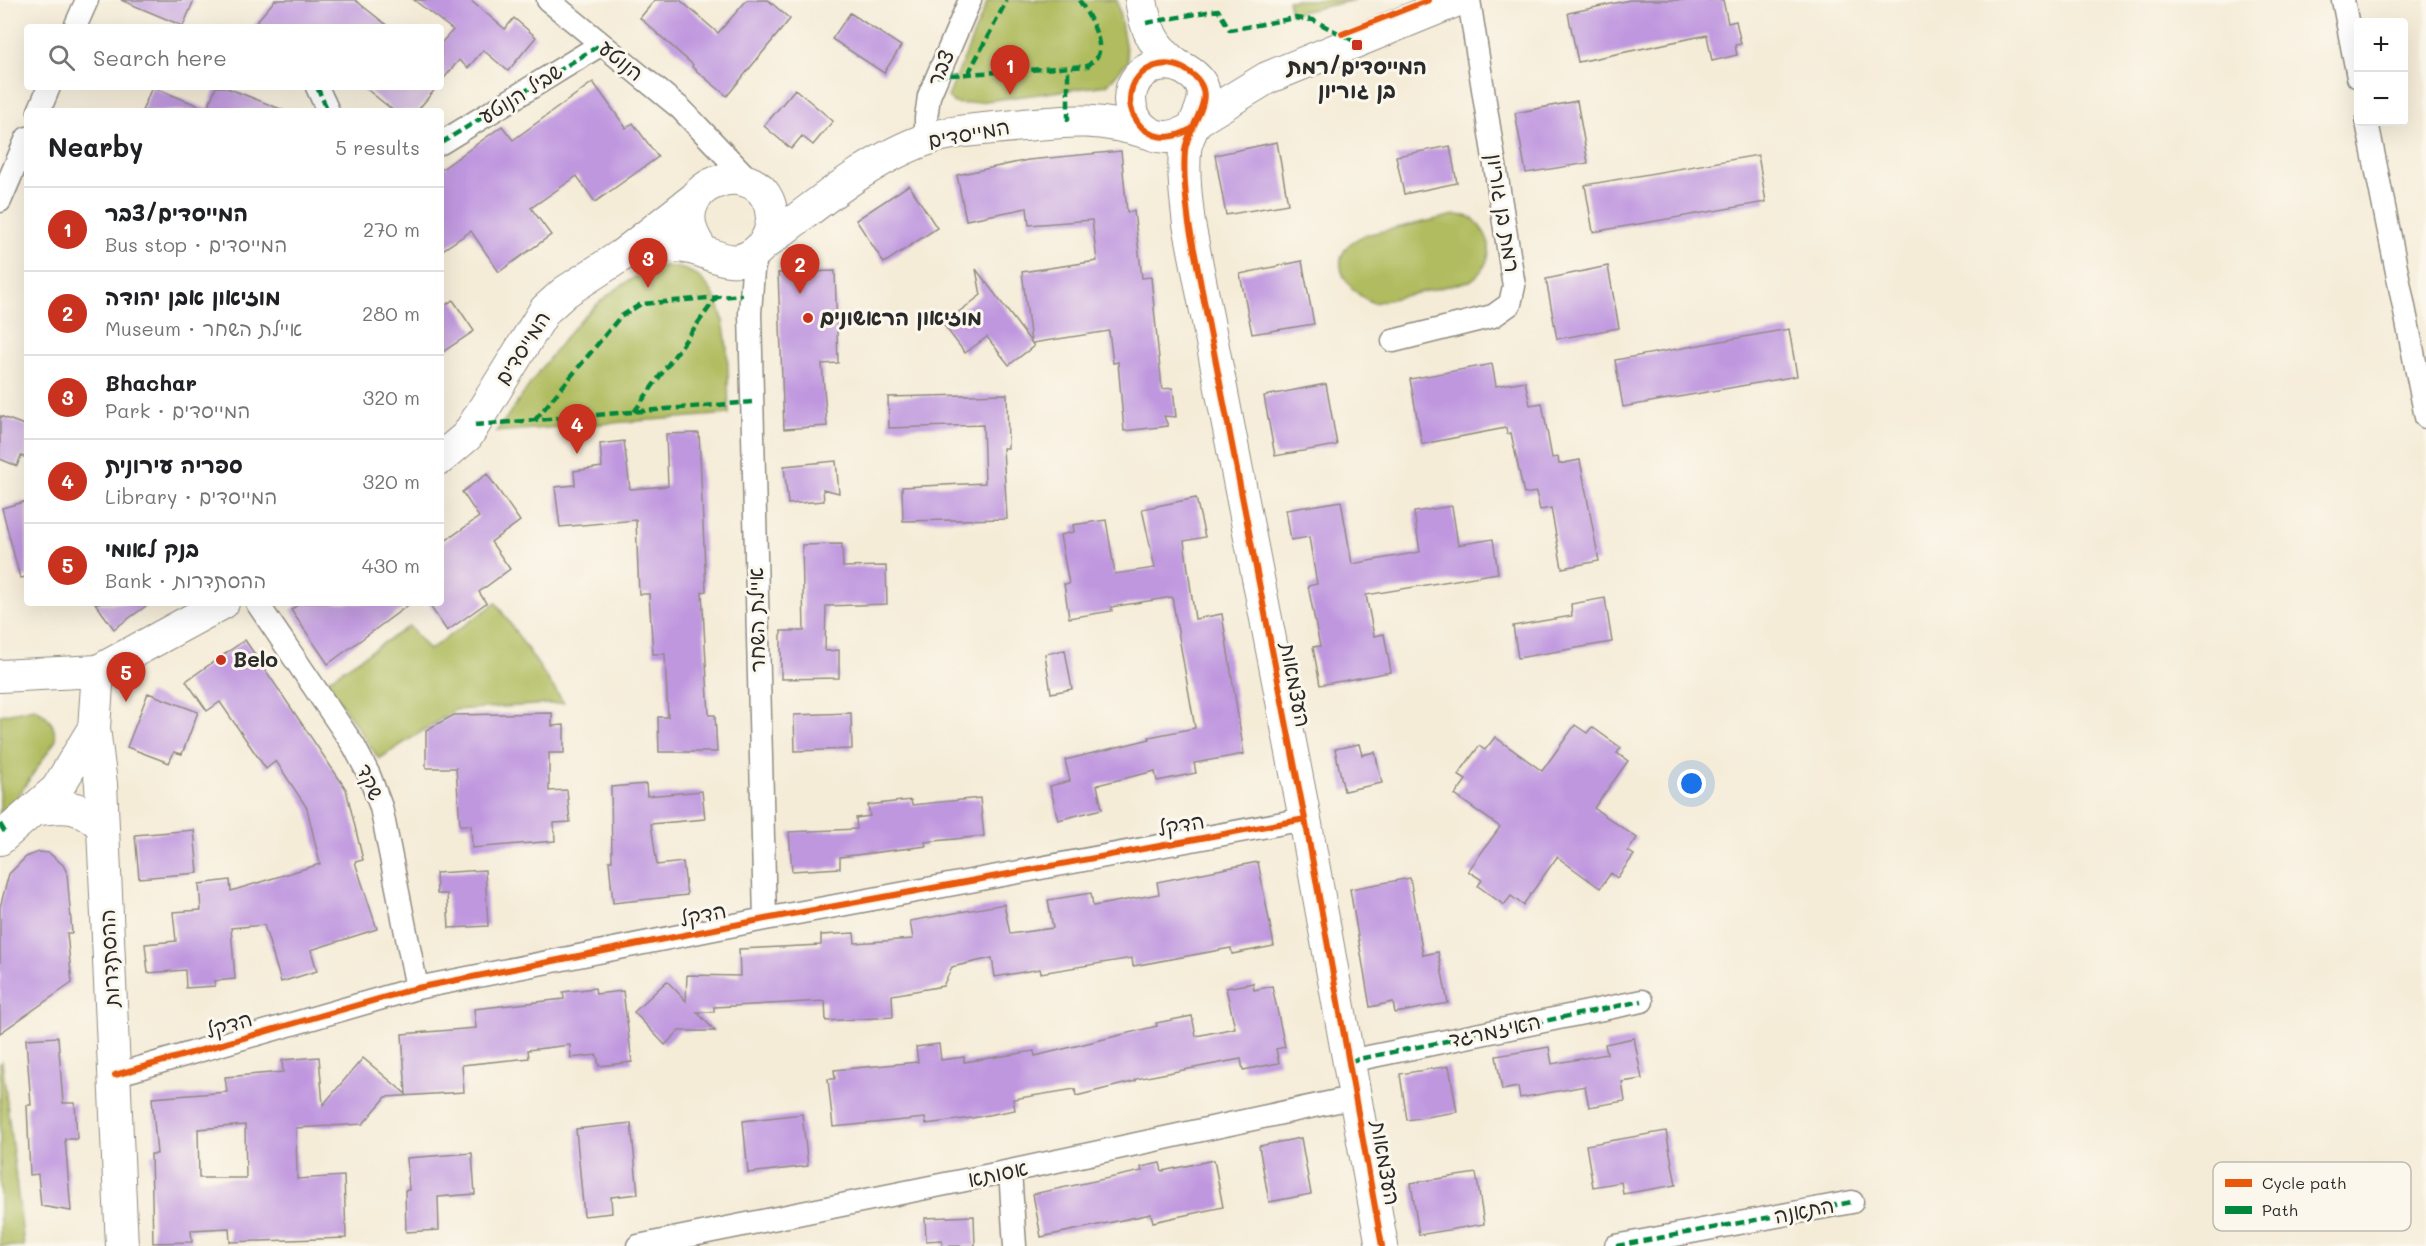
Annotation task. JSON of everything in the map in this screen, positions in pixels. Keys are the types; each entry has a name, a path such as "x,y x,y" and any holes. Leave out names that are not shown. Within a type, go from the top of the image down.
{"street":[{"path":"76,24 87,0"},
{"name":"הנוטע","path":"548,0 694,121 759,190"},
{"name":"צבר","path":"926,140 929,96 970,0"},
{"path":"1142,9 1142,66 1130,108 1134,119 1154,135 1179,136 1268,78 1458,0"},
{"name":"רמת בן גוריון","path":"1393,341 1493,316 1510,304 1514,286 1469,0"},
{"path":"2343,0 2357,72"},
{"path":"1142,9 1154,42 1161,53 1186,71 1201,86 1203,109 1194,125"},
{"name":"שביל הנוטע","path":"444,141 600,45"},
{"path":"1135,84 1157,65 1240,81 1268,78"},
{"name":"המייסדים","path":"1080,120 1116,103 1135,84"},
{"path":"40,108 48,90"},
{"path":"318,90 327,108"},
{"name":"המייסדים","path":"761,247 835,192 887,158 926,140 966,131 1080,120 1102,121 1154,135"},
{"name":"הנוטע","path":"694,121 709,151 710,168 700,193"},
{"name":"העצמאות","path":"1194,125 1184,169 1189,224 1305,819 1382,1246"},
{"path":"2368,126 2426,417"},
{"name":"העצמאות","path":"1154,135 1174,175 1189,224"},
{"path":"0,201 24,145"},
{"path":"730,178 743,180 759,190 770,206 772,219 770,232 761,247 741,260 727,261 708,254 693,238 689,225 690,211 700,193 717,180 730,178"},
{"name":"המייסדים","path":"759,190 800,202 835,192"},
{"name":"המייסדים","path":"444,455 471,430 545,310 565,292 622,255 700,193"},
{"name":"המייסדים","path":"622,255 647,247 667,246 708,254"},
{"name":"איילת השחר","path":"761,247 753,270 750,322 765,919"},
{"name":"איילת השחר","path":"708,254 735,280 750,322"},
{"path":"0,676 98,671 217,606"},
{"name":"שקד","path":"259,606 354,746 369,775 381,807 417,988"},
{"name":"ההסתדרות","path":"98,671 94,728 100,773 123,1246"},
{"path":"0,838 57,789 94,728"},
{"path":"33,810 50,807 80,810 93,816 103,828"},
{"name":"הדקל","path":"115,1075 417,988 765,919 1305,819"},
{"name":"האיזמרגד","path":"1349,1061 1641,1001"},
{"name":"אסותא","path":"638,1246 1010,1171 1356,1097"},
{"path":"1010,1171 1015,1246"},
{"name":"התאנה","path":"1616,1246 1852,1202"}],"green space":[{"path":"988,0 1117,0 1128,61 1107,85 963,104 954,103 948,97"},
{"path":"1288,0 1354,0 1291,14"},
{"path":"1455,215 1467,216 1475,221 1489,245 1485,265 1470,281 1374,303 1359,294 1346,281 1341,265 1342,257 1346,248 1355,240 1365,235"},
{"path":"660,266 685,270 703,281 715,298 723,319 726,343 729,414 496,432 548,359 587,314 633,278"},
{"path":"496,603 564,703 455,710 379,759 326,681 409,626 429,650"},
{"path":"34,708 50,720 56,740 18,796 0,816 0,715"},
{"path":"2,1061 24,1246 0,1246 0,1063"}],"building":[{"path":"121,0 194,0 184,24 178,24"},
{"path":"275,0 355,0 385,24 255,24"},
{"path":"414,0 470,0 505,29 514,18 536,37 508,71 483,50 468,68 459,60 444,78 444,40 453,30"},
{"path":"655,0 680,0 718,33 747,0 768,0 790,19 727,96 640,18"},
{"path":"1630,0 1723,0 1728,23 1736,21 1741,44 1735,45 1737,55 1712,61 1707,35 1578,62 1568,13"},
{"path":"850,13 901,46 884,73 832,39"},
{"path":"593,82 626,128 633,123 658,157 595,202 577,176 531,208 551,235 499,272 471,231 444,249 444,168 502,126 513,140"},
{"path":"795,89 833,121 813,145 802,136 791,149 764,126"},
{"path":"151,90 160,90 204,108 143,108"},
{"path":"215,90 233,90 278,108 207,108"},
{"path":"368,90 434,90 420,108 390,108"},
{"path":"1577,101 1588,163 1526,173 1515,113"},
{"path":"1277,142 1288,204 1226,215 1215,155"},
{"path":"1450,146 1457,183 1404,194 1396,156"},
{"path":"1121,151 1127,212 1134,211 1142,278 1151,277 1162,389 1173,388 1176,417 1164,416 1168,426 1124,431 1118,362 1113,363 1109,331 1032,343 1034,346 1009,365 987,337 965,353 943,324 981,295 976,269 1031,342 1022,272 1097,261 1092,220 1029,225 1027,208 966,220 957,175 1028,160"},
{"path":"1758,155 1766,202 1593,232 1585,185"},
{"path":"909,185 937,228 884,263 856,220"},
{"path":"1302,261 1314,324 1252,334 1240,274"},
{"path":"1608,266 1619,328 1557,339 1546,279"},
{"name":"מוזיאון הראשונים","path":"835,271 838,363 822,364 827,426 784,429 778,273"},
{"path":"453,300 474,331 444,351 444,306"},
{"path":"1789,329 1797,376 1623,407 1615,360"},
{"path":"1492,364 1496,386 1525,381 1530,405 1542,403 1552,458 1558,457 1559,464 1580,460 1599,561 1562,568 1551,508 1540,510 1536,492 1524,494 1511,433 1507,434 1506,428 1422,444 1410,379"},
{"path":"1326,384 1337,445 1275,456 1264,396"},
{"path":"1007,394 1008,448 1003,448 1007,519 903,521 902,487 985,483 983,425 889,428 888,397"},
{"path":"0,416 24,425 24,457 21,456 17,466 0,459"},
{"path":"699,433 706,591 702,592 709,715 715,715 717,752 659,752 658,717 668,717 665,654 653,654 649,594 639,594 636,520 560,527 555,487 575,485 574,471 602,467 600,444 624,441 630,489 668,486 666,434"},
{"path":"836,461 839,493 823,489 824,501 788,504 784,466"},
{"path":"487,474 520,521 491,542 510,569 479,592 486,603 447,631 430,606 444,606 444,542 479,517 462,492"},
{"path":"1196,498 1205,537 1184,541 1195,619 1222,614 1244,754 1194,763 1196,773 1157,781 1155,771 1097,785 1102,809 1058,820 1050,786 1070,781 1065,760 1150,739 1149,737 1195,728 1172,597 1111,607 1112,611 1069,618 1064,584 1069,584 1060,535 1074,532 1073,525 1106,520 1115,574 1155,568 1142,509"},
{"path":"1341,501 1352,564 1420,552 1414,512 1452,506 1458,545 1493,539 1498,573 1366,595 1374,636 1384,634 1391,672 1320,685 1313,647 1320,646 1308,586 1317,584 1309,537 1291,540 1286,510"},
{"path":"24,502 24,577 20,578 2,508"},
{"path":"842,544 843,567 886,566 887,604 826,606 825,651 839,650 839,678 781,679 781,631 804,631 802,545"},
{"path":"1605,598 1612,642 1518,658 1513,626 1572,616 1571,604"},
{"path":"97,606 146,606 114,629"},
{"path":"296,606 407,606 328,664 291,610"},
{"path":"245,640 346,789 363,860 355,862 377,929 311,950 317,971 281,982 264,925 231,928 235,979 214,981 215,986 186,988 185,970 148,973 145,944 176,941 173,912 201,910 199,884 230,880 231,891 320,864 307,808 276,761 266,769 220,702 207,711 186,681"},
{"path":"1065,650 1072,689 1051,693 1045,654"},
{"path":"148,693 198,712 182,754 174,752 169,763 127,747"},
{"path":"552,713 552,726 564,725 564,753 549,753 549,791 567,790 570,822 554,823 555,841 472,848 471,825 460,825 456,768 426,768 426,730 454,715"},
{"path":"851,713 852,749 795,751 794,715"},
{"path":"1575,725 1587,733 1592,727 1621,748 1617,753 1628,761 1594,808 1637,838 1628,851 1634,855 1617,878 1611,873 1600,888 1557,857 1523,905 1511,896 1504,905 1478,886 1482,880 1468,871 1500,827 1455,795 1466,780 1458,775 1479,746 1485,750 1495,737 1542,771"},
{"path":"1359,744 1362,755 1375,752 1382,783 1344,791 1335,749"},
{"path":"646,784 647,796 702,791 705,819 651,824 657,865 683,862 687,895 613,903 609,861 612,861 611,787"},
{"path":"980,798 984,836 925,842 926,846 840,857 840,868 792,871 789,832 857,829 856,818 870,816 868,805 911,800 912,805"},
{"path":"194,830 198,873 139,878 135,835"},
{"path":"39,852 49,853 63,865 67,873 72,933 67,933 72,983 0,1033 0,907 9,874 26,857"},
{"path":"1258,862 1274,946 1232,954 1231,948 1133,966 1132,958 1041,973 1040,969 995,977 992,958 952,967 943,986 892,995 893,1017 826,1021 825,1001 714,1007 714,1012 697,1012 715,1031 679,1031 665,1045 634,1012 667,981 686,1001 687,975 740,976 739,949 821,945 821,935 854,933 855,943 913,939 910,921 1004,904 1010,934 1053,928 1048,900 1091,893 1093,906 1159,894 1157,882"},
{"path":"485,870 488,926 449,928 447,894 437,894 436,873"},
{"path":"1410,878 1423,955 1438,952 1448,1003 1395,1013 1393,1002 1370,1007 1350,889"},
{"path":"1253,983 1254,990 1272,986 1285,1047 1276,1049 1279,1063 1243,1070 1241,1059 1136,1079 1136,1081 1076,1096 1075,1089 1013,1099 1015,1110 972,1118 926,1124 925,1118 833,1127 828,1079 835,1079 834,1070 918,1062 916,1047 939,1044 941,1060 964,1057 964,1062 1034,1051 1035,1056 1157,1026 1156,1023 1192,1016 1196,1036 1235,1028 1226,988"},
{"path":"595,988 596,994 623,991 632,1062 599,1066 597,1055 571,1058 570,1045 528,1050 529,1058 462,1065 464,1092 386,1097 363,1124 296,1128 297,1179 344,1176 346,1238 230,1242 229,1228 191,1230 192,1242 153,1243 151,1154 157,1154 152,1098 227,1092 225,1077 283,1072 282,1060 319,1057 323,1105 363,1058 406,1094 402,1034 476,1028 474,1009 564,999 563,992","holes":["245,1125 246,1178 199,1178 198,1129"]},
{"path":"58,1037 63,1103 75,1103 77,1139 65,1139 71,1211 41,1206 38,1174 30,1175 27,1105 31,1105 26,1039"},
{"path":"1634,1038 1642,1079 1622,1082 1625,1101 1589,1107 1585,1086 1520,1098 1518,1087 1502,1090 1496,1056 1549,1047 1552,1064 1607,1054 1605,1044"},
{"path":"1449,1066 1457,1112 1407,1120 1400,1074"},
{"path":"802,1114 808,1166 748,1173 743,1121"},
{"path":"631,1123 638,1194 611,1197 612,1213 584,1216 576,1129"},
{"path":"1666,1131 1676,1185 1623,1194 1621,1182 1593,1187 1586,1145"},
{"path":"1301,1138 1311,1194 1269,1202 1259,1146"},
{"path":"472,1153 475,1194 438,1197 439,1230 406,1232 405,1190 409,1190 407,1158"},
{"path":"1214,1160 1223,1207 1153,1222 1151,1214 1041,1237 1033,1194 1142,1171 1141,1167 1160,1163 1162,1171"},
{"path":"1476,1173 1484,1224 1419,1235 1411,1183"},
{"path":"974,1216 975,1246 942,1246 942,1240 926,1241 925,1218"}],"marked path":[{"path":"968,74 1007,0"},
{"path":"937,76 1088,66 1098,55 1099,42 1094,27 1079,0"},
{"path":"1146,23 1218,10 1230,30 1295,18 1313,20 1356,42"},
{"path":"444,141 600,45"},
{"path":"1068,67 1068,121"},
{"path":"318,90 327,108"},
{"path":"535,420 620,317 641,304 742,295"},
{"path":"634,412 716,298"},
{"path":"475,425 752,402"},
{"path":"0,824 6,834"},
{"path":"1349,1061 1642,1001"},
{"path":"1616,1246 1852,1202"}],"cycle path":[{"path":"1342,34 1429,0"},
{"path":"1189,130 1170,137 1154,135 1142,127 1134,116 1130,102 1132,87 1140,75 1155,66 1175,65 1197,79 1203,88 1204,98 1185,150 1189,224 1305,819 1382,1246"},
{"path":"115,1075 417,988 765,919 1305,819"}],"place":[{"name":"המייסדים/רמת בן גוריון","path":"1357,45"},
{"name":"המייסדים/צבר","path":"1010,95"},
{"name":"Bhachar","path":"648,288"},
{"name":"מוזיאון אבן יהודה","path":"800,294"},
{"name":"מוזיאון הראשונים","path":"808,318"},
{"name":"ספריה עירונית","path":"577,454"},
{"name":"Belo","path":"221,660"},
{"name":"בנק לאומי","path":"126,702"}]}
